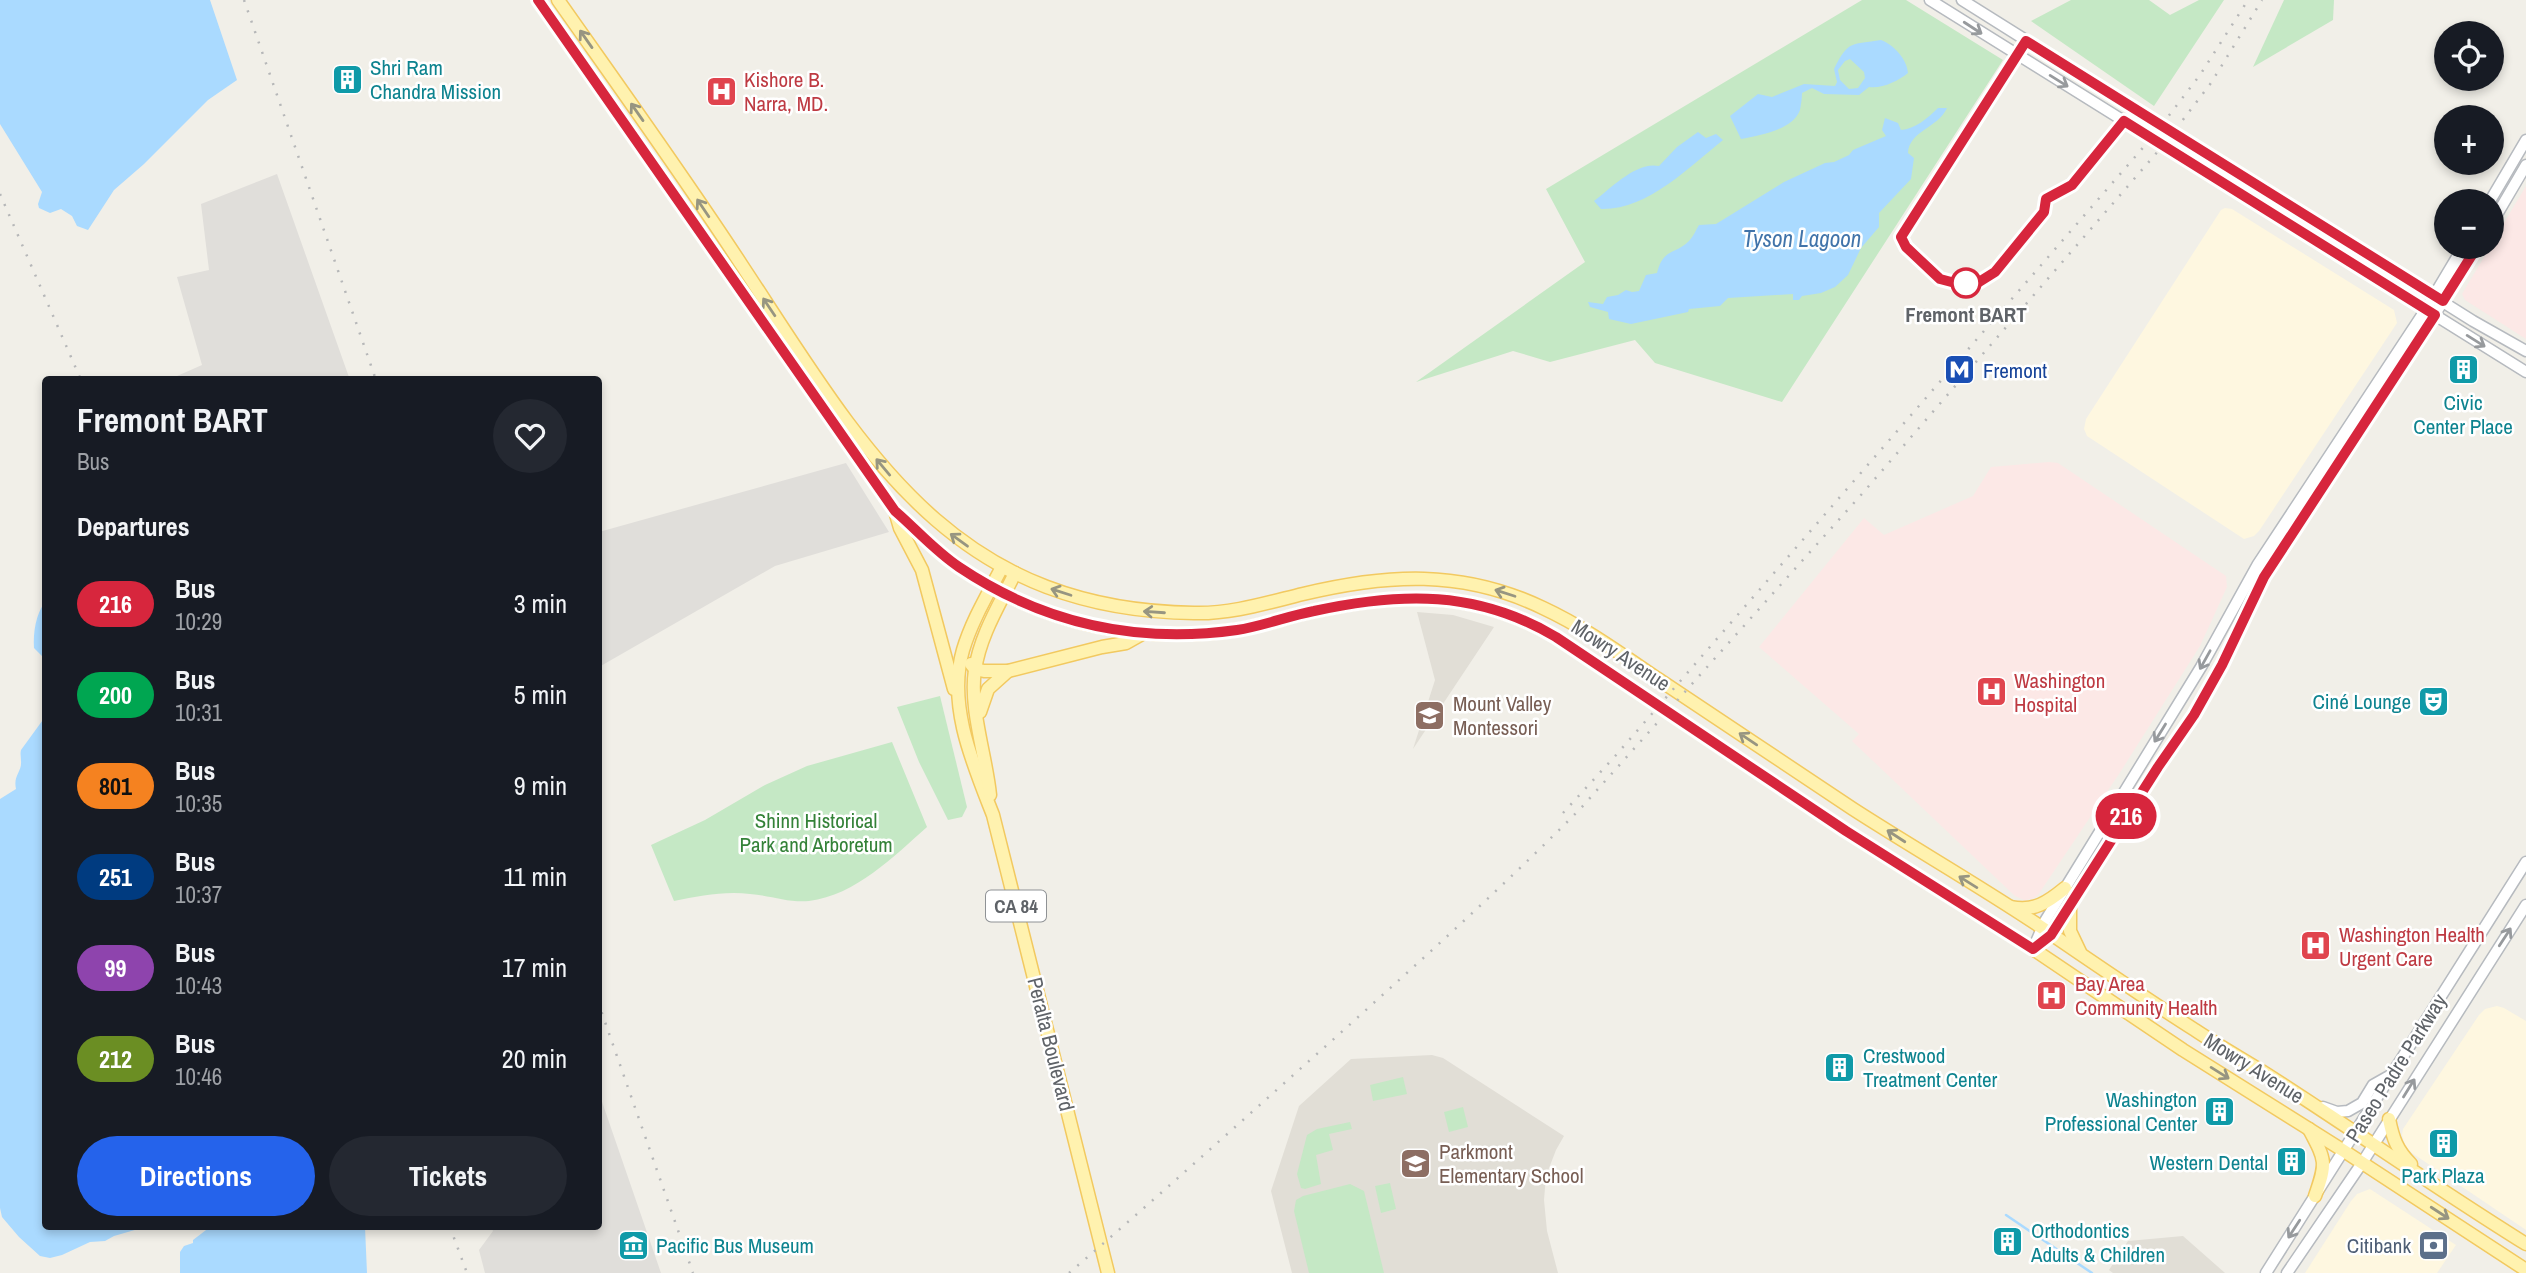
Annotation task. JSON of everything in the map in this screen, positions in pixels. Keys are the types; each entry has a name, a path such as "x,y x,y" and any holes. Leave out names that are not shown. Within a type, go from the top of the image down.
{"main road":[{"name":"Mowry Avenue","path":"538,0 895,511 942,554 992,587 1058,617 1111,631 1142,634 1202,634 1235,630 1320,609 1400,597 1449,599 1506,613 1556,637 1835,824 2033,949 2183,1050 2526,1270"},
{"name":"Mowry Avenue","path":"558,0 676,166 859,437 883,468 951,535 1002,567 1062,593 1136,610 1212,613 1236,610 1342,585 1406,577 1458,580 1514,595 1567,620 2526,1244"},
{"path":"1930,0 2526,372"},
{"path":"1962,0 2526,351"},
{"path":"2497,189 2526,140"},
{"path":"2504,203 2526,165"},
{"path":"2033,949 2070,905 2194,715 2222,665 2264,577 2431,312 2457,259"},
{"path":"2439,298 2468,259"},
{"path":"2046,931 2065,888 2201,667 2258,564 2431,312"},
{"path":"895,511 900,528 922,570 958,703"},
{"name":"Peralta Boulevard","path":"1002,567 971,628 963,652 958,703 975,768 993,816 1108,1273"},
{"name":"Peralta Boulevard","path":"993,816 987,764 978,722 975,669 986,633 1015,573"},
{"name":"Mowry Avenue","path":"975,669 1009,671 1126,643 1142,634"},
{"path":"963,652 975,669"},
{"path":"978,722 988,690 1009,671"},
{"name":"Paseo Padre Parkway","path":"2266,1273 2526,862"},
{"path":"2004,905 2022,909 2036,907 2051,900 2065,888"},
{"path":"2070,905 2070,931 2082,956"},
{"name":"Paseo Padre Parkway","path":"2287,1273 2362,1163 2526,905"},
{"path":"2305,1100 2337,1112 2348,1111 2362,1103 2373,1086 2392,1074"},
{"path":"2389,1119 2393,1140 2400,1153 2431,1183"},
{"path":"2309,1129 2324,1159 2325,1170 2315,1196"}],"shaded area":[{"path":"277,174 349,376 177,376 202,365 177,277 209,270 201,204"},
{"path":"2526,186 2526,339 2465,300 2462,294 2483,259 2504,259 2504,223"},
{"path":"2232,209 2394,310 2397,323 2259,531 2244,539 2087,436 2084,429 2086,419 2221,210"},
{"path":"846,463 889,532 775,566 602,665 602,531"},
{"name":"Washington Hospital","path":"2058,463 2226,576 2227,587 2200,646 2119,774 2038,895 2024,900 2015,896 1852,741 1859,734 1759,647 1864,518 1884,535 1973,496 1991,467"},
{"name":"Mount Valley Montessori","path":"1417,612 1453,615 1494,627 1413,749 1435,680"},
{"path":"2497,1006 2526,1021 2526,1230 2412,1153 2405,1146 2402,1135 2403,1129 2479,1015 2485,1009"},
{"name":"Parkmont Elementary School","path":"1432,1055 1443,1058 1564,1136 1546,1176 1544,1200 1547,1231 1558,1273 1292,1273 1271,1191 1299,1106 1351,1059"},
{"path":"602,1102 661,1273 485,1273 479,1250 493,1231 602,1230"},
{"path":"2370,1189 2456,1245 2437,1273 2305,1273 2351,1201 2357,1194"},
{"path":"2183,1236 2225,1273 2113,1273 2109,1270 2128,1241"}],"green space":[{"path":"1862,0 1906,0 2003,60 1782,402 1655,363 1635,340 1550,362 1513,351 1416,382 1585,262 1546,189"},
{"path":"2071,0 2149,0 2170,15 2199,0 2224,0 2154,106 2031,21"},
{"path":"2284,0 2334,0 2333,20 2253,67"},
{"path":"940,696 967,807 962,817 948,820 919,762 897,707"},
{"name":"Shinn Historical Park and Arboretum","path":"892,742 927,827 873,873 842,891 809,901 731,893 674,901 651,845 807,766"},
{"path":"1403,1077 1407,1094 1373,1101 1370,1085"},
{"path":"1463,1107 1468,1127 1449,1132 1444,1112"},
{"path":"1350,1122 1352,1129 1329,1134 1333,1150 1316,1155 1321,1184 1301,1188 1297,1174 1307,1135 1317,1129"},
{"path":"1390,1183 1396,1209 1381,1213 1375,1186"},
{"path":"1350,1184 1364,1191 1384,1273 1309,1273 1294,1211 1296,1200"}],"water":[{"path":"0,0 210,0 237,80 208,100 114,190 88,230 77,226 72,216 61,209 50,213 39,208 42,192 0,124"},
{"path":"1881,40 1895,49 1905,63 1908,73 1900,79 1879,87 1869,87 1859,95 1824,94 1812,88 1802,93 1800,110 1791,122 1775,130 1741,139 1730,116 1758,94 1772,97 1804,84 1835,86 1837,82 1834,69 1848,48 1857,43","holes":["1850,59 1864,72 1865,78 1858,88 1849,89 1840,80 1838,70"]},
{"name":"Tyson Lagoon","path":"1938,108 1947,108 1943,115 1918,134 1910,146 1908,153 1914,158 1911,179 1879,213 1879,227 1861,248 1848,275 1835,287 1821,293 1802,296 1799,300 1793,300 1793,294 1728,298 1720,306 1689,309 1688,312 1631,324 1609,319 1608,312 1590,307 1588,302 1603,304 1607,297 1626,290 1639,291 1646,275 1657,273 1663,259 1689,241 1699,225 1716,224 1784,182 1825,163 1834,162 1853,150 1886,136 1882,130 1885,118 1898,123 1901,130 1911,128"},
{"path":"1698,132 1706,138 1716,134 1723,140 1667,185 1651,195 1618,207 1601,209 1594,201 1633,171 1659,166 1677,147"},
{"path":"42,607 42,656 34,648 37,618"},
{"path":"42,721 42,1230 135,1230 105,1241 90,1242 50,1258 40,1256 19,1237 2,1217 0,1208 0,799 16,789 21,750"},
{"path":"206,1230 365,1230 367,1273 180,1273 180,1252 184,1246 193,1243 193,1240"}],"waterway":[{"path":"2006,1215 2092,1273"}],"railway":[{"path":"244,0 375,376"},
{"path":"1563,813 2154,135 2200,75 2248,0"},
{"path":"1069,1273 1398,981 1491,896 1581,808 1861,495 2166,142 2211,83 2262,0"},
{"path":"0,194 79,376"},
{"path":"602,1013 693,1273"},
{"path":"451,1230 467,1273"}],"bus line":[{"name":"216","path":"538,0 895,511 958,566 1005,595 1058,617 1111,631 1142,634 1202,634 1250,628 1311,611 1400,597 1469,602 1506,613 1556,637 1846,831 2033,949 2051,935 2194,715 2222,665 2264,577 2435,315 2124,121 2072,185 2046,199 2044,212 1988,278 1959,284 1940,279 1906,247 1901,237 2026,41 2443,301 2469,259"}],"place":[{"name":"Shri Ram Chandra Mission","path":"347,79"},
{"name":"Kishore B. Narra, MD.","path":"721,91"},
{"name":"Fremont BART","path":"1966,283"},
{"name":"Fremont","path":"1960,370"},
{"name":"Civic Center Place","path":"2463,370"},
{"name":"Washington Hospital","path":"1991,692"},
{"name":"Ciné Lounge","path":"2434,701"},
{"name":"Mount Valley Montessori","path":"1430,715"},
{"name":"Washington Health Urgent Care","path":"2316,946"},
{"name":"Bay Area Community Health","path":"2052,995"},
{"name":"Crestwood Treatment Center","path":"1840,1067"},
{"name":"Washington Professional Center","path":"2220,1111"},
{"name":"Park Plaza","path":"2443,1143"},
{"name":"Western Dental","path":"2291,1162"},
{"name":"Parkmont Elementary School","path":"1416,1163"},
{"name":"Orthodontics Adults & Children","path":"2008,1242"},
{"name":"Pacific Bus Museum","path":"633,1245"},
{"name":"Citibank","path":"2434,1245"}]}
